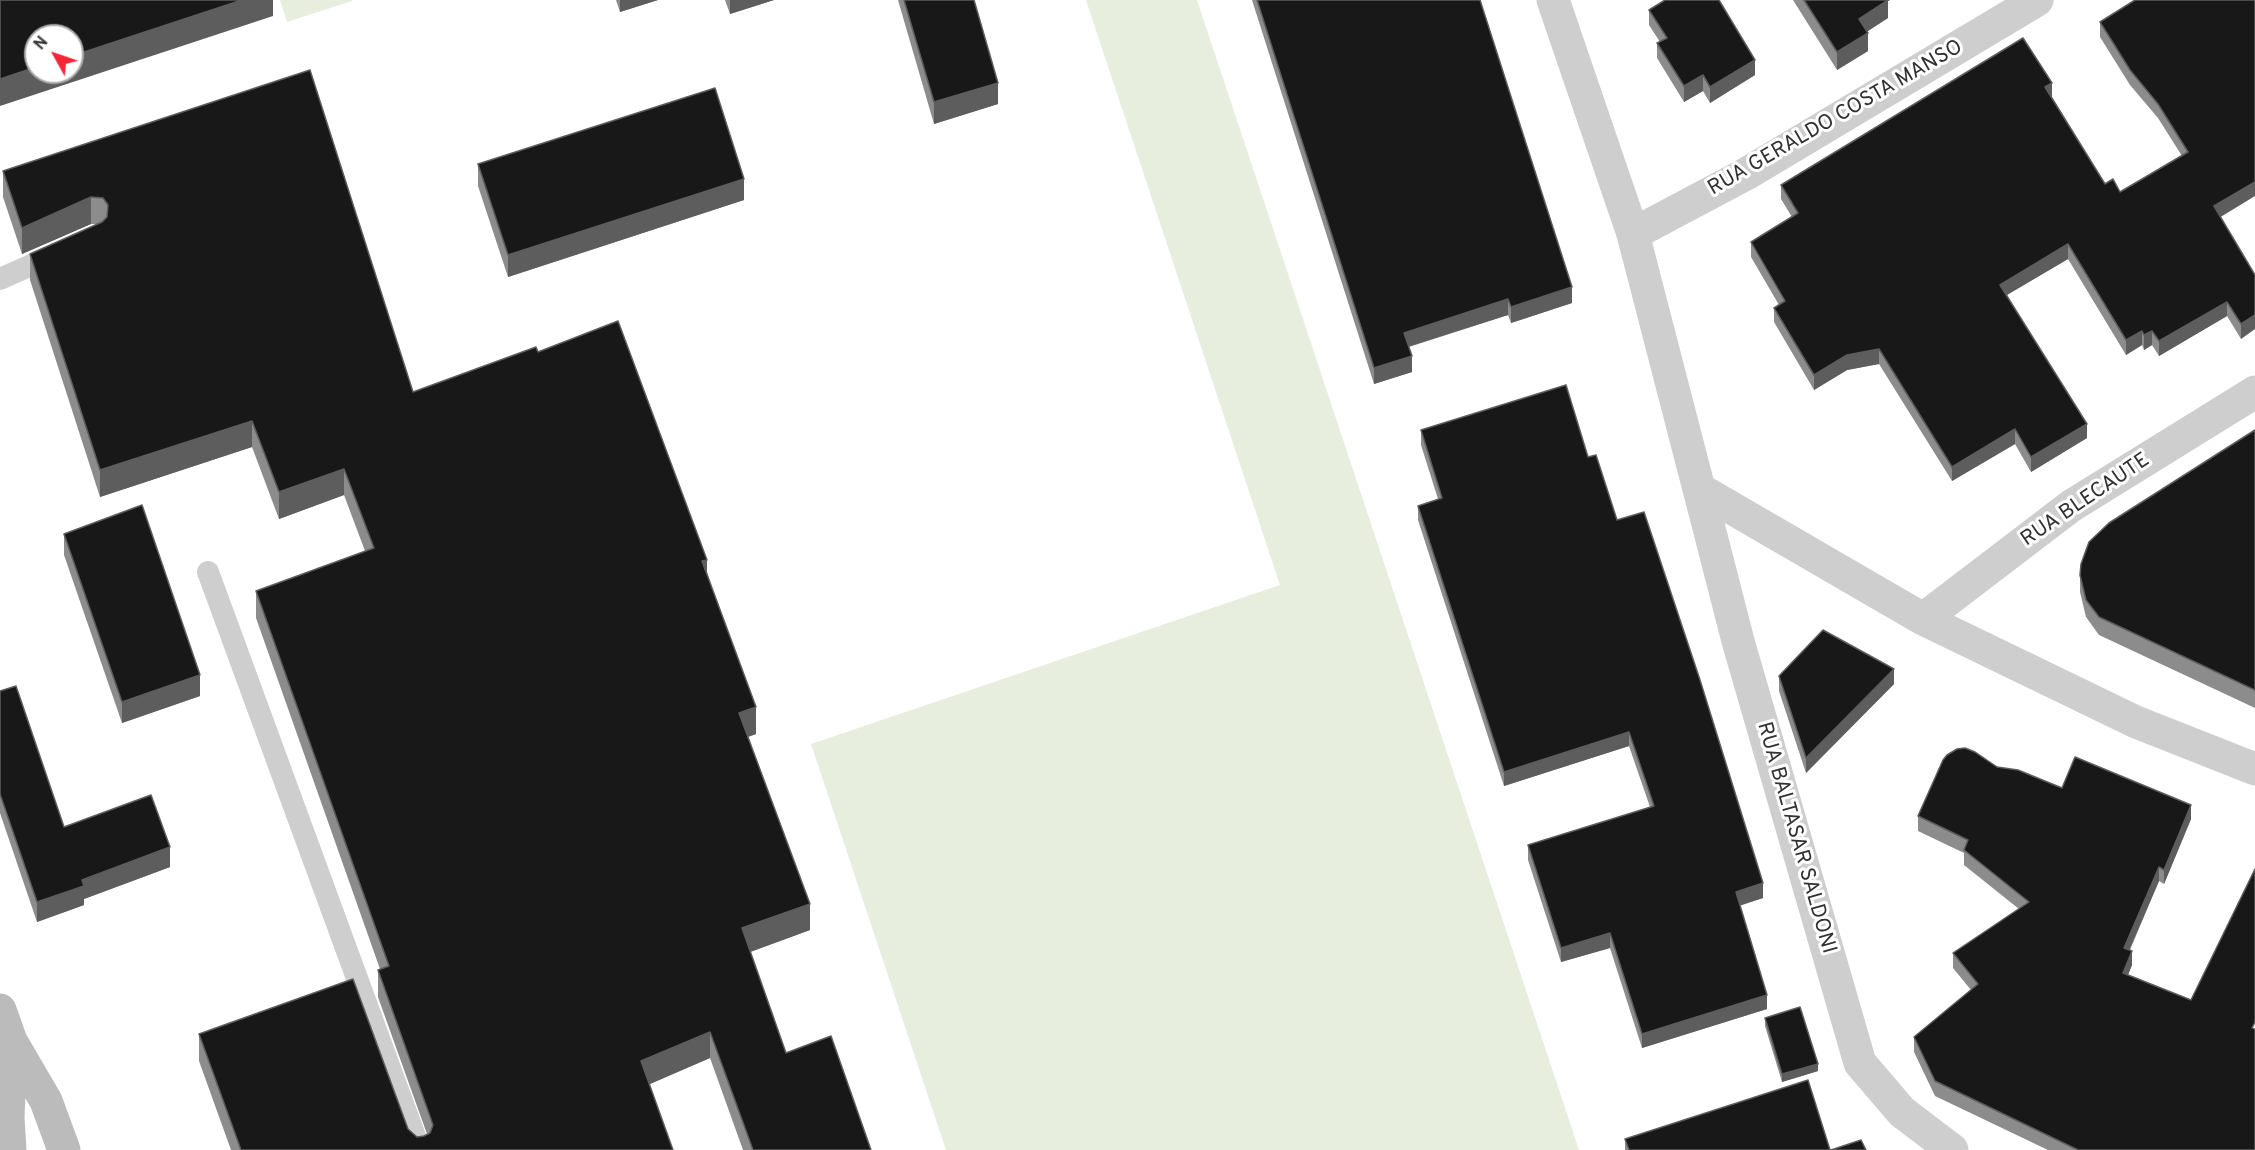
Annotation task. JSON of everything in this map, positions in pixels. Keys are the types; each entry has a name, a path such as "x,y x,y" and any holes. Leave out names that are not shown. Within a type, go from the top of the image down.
{"main road":[{"path":"0,1010 10,1041 46,1101 64,1150"},
{"path":"10,1041 8,1118 10,1150"}],"street":[{"name":"RUA BALTASAR SALDONI","path":"1553,0 1633,234 1738,641 1860,1062 1902,1112 1952,1150"},
{"name":"RUA GERALDO COSTA MANSO","path":"1633,234 1746,174 2037,0"},
{"name":"RUA BLECAUTE","path":"1923,619 2071,506 2255,392"},
{"path":"1699,489 1923,619 2136,722 2255,769"}],"lane":[{"path":"0,279 74,246"},
{"path":"208,572 420,1150"}],"green space":[{"path":"280,0 352,0 352,1 287,22"},
{"path":"1086,0 1197,0 1579,1150 946,1150 811,744 1280,585"}],"building":[{"path":"0,0 242,0 84,52 84,24 24,24 24,71 0,79"},
{"path":"904,0 974,0 998,83 934,102"},
{"path":"1257,0 1480,0 1572,287 1511,307 1508,299 1404,333 1412,356 1374,368"},
{"path":"1665,0 1719,0 1755,60 1710,87 1703,75 1684,86 1657,43 1667,38 1649,10"},
{"path":"1804,0 1888,0 1859,19 1868,33 1837,52"},
{"path":"2135,0 2255,0 2255,182 2214,206 2255,275 2255,315 2241,324 2227,302 2159,341 2152,331 2144,335 2142,331 2126,340 2068,244 2000,285 2087,424 2031,457 2015,429 1952,467 1879,349 1847,355 1814,375 1774,308 1785,301 1751,242 1798,213 1781,185 2023,38 2052,83 2045,87 2105,184 2113,179 2120,192 2188,152 2158,104 2130,70 2100,22"},
{"path":"310,70 413,392 536,347 538,352 618,321 707,560 702,561 756,707 739,713 810,904 742,928 786,1053 831,1036 871,1150 753,1150 710,1032 641,1061 673,1150 241,1150 199,1034 353,979 408,1129 417,1137 424,1136 430,1133 433,1125 378,970 389,966 256,591 374,548 344,469 279,492 252,421 100,470 30,254 102,222 107,217 108,205 103,198 91,197 22,228 3,171"},
{"path":"715,88 744,179 508,255 478,164"},
{"path":"1566,385 1588,457 1596,455 1617,520 1644,512 1700,680 1763,883 1736,892 1767,995 1642,1034 1610,933 1561,948 1528,845 1654,806 1629,732 1504,772 1418,506 1442,498 1421,430"},
{"path":"2255,430 2255,690 2099,617 2086,600 2080,575 2081,564 2089,542 2109,523"},
{"path":"142,505 200,675 122,702 64,534"},
{"path":"1823,630 1894,669 1806,758 1779,676"},
{"path":"16,686 64,827 151,795 170,847 82,880 84,886 37,902 0,794 0,691"},
{"path":"1965,748 1997,767 2018,770 2062,788 2075,757 2191,805 2164,870 2159,867 2124,948 2132,951 2123,973 2191,1000 2255,869 2255,1022 2252,1028 2255,1029 2254,1150 2078,1150 1935,1081 1914,1037 1978,984 1953,953 2029,902 1964,850 1968,840 1918,816 1943,760 1957,749"},
{"path":"1800,1007 1818,1064 1782,1074 1765,1018"},
{"path":"1808,1080 1830,1150 1629,1150 1625,1139"},
{"path":"1861,1140 1866,1150 1831,1150"}]}
